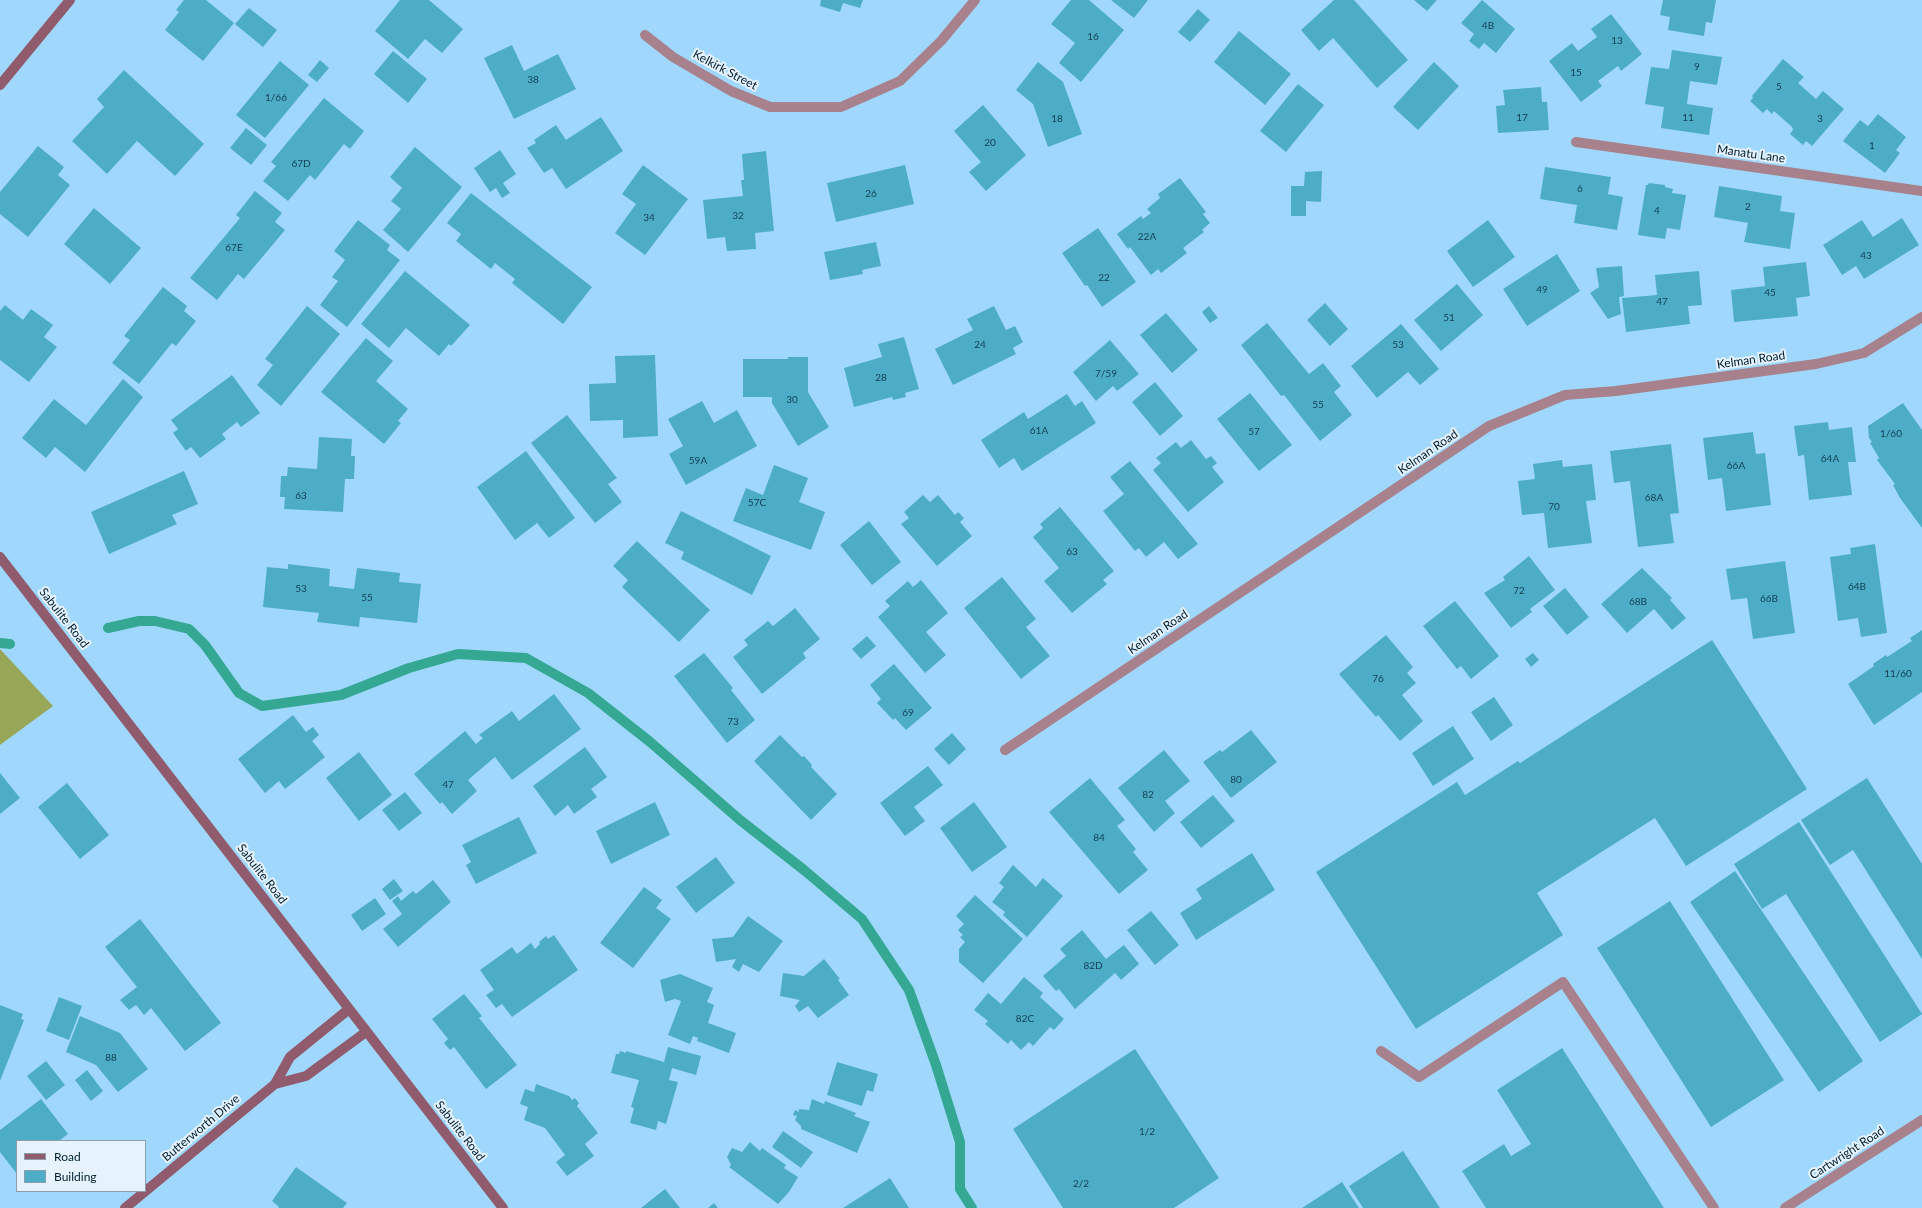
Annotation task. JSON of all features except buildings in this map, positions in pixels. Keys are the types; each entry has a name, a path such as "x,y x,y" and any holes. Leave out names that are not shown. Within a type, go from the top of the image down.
{"street":[{"path":"0,85 70,0"},
{"name":"Kelkirk Street","path":"646,35 674,57 731,91 770,107 841,107 900,80 941,41 974,0"},
{"name":"Manatu Lane","path":"1576,142 1922,191"},
{"name":"Kelman Road","path":"1005,750 1489,426 1565,395 1616,391 1808,365 1864,353 1922,318"},
{"name":"Sabulite Road","path":"0,557 503,1208"},
{"path":"1381,1051 1419,1077 1563,982 1714,1208"},
{"name":"Butterworth Drive","path":"146,1191 275,1084 290,1057 349,1009"},
{"name":"Butterworth Drive","path":"275,1084 306,1076 366,1032"},
{"name":"Cartwright Road","path":"1785,1208 1922,1120"},
{"name":"Butterworth Drive","path":"125,1208 144,1192"}],"green space":[{"path":"0,649 53,706 0,745"}],"waterway":[{"path":"108,628 139,621 155,621 189,629 205,645 239,693 262,706 341,695 409,668 458,654 526,658 588,693 649,741 740,820 804,870 862,919 909,990 936,1065 960,1142 960,1189 972,1208"},
{"path":"0,643 10,644"}]}
